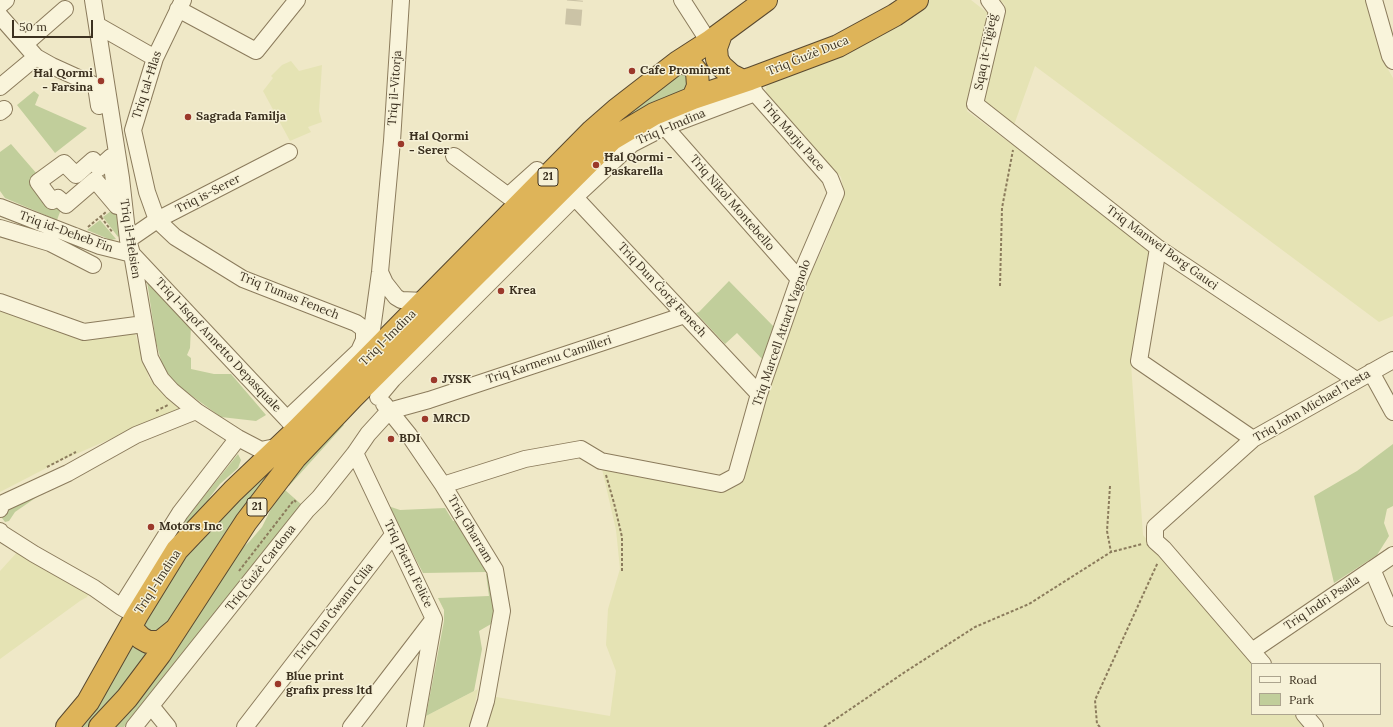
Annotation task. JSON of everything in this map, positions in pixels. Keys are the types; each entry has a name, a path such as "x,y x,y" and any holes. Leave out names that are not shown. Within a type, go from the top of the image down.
{"highway":[{"name":"Triq l-Imdina","path":"100,727 127,698 160,654 246,522 275,483 295,458 353,397 374,365 426,301 513,201 616,110 678,62 715,38 766,0"},
{"name":"Triq Ġużè Duca","path":"693,98 749,85 838,46 895,15 916,0"},
{"path":"715,38 717,59 721,66 731,75 749,85"},
{"path":"678,62 688,64 697,72 698,86 693,98"},
{"name":"Triq l-Imdina","path":"67,727 88,702 130,616 177,550 233,491 280,446 292,425 374,365 570,191 612,139 654,114 693,98"},
{"path":"130,616 134,631 148,642 160,642 176,629"}],"street":[{"path":"0,5 6,0"},
{"name":"Triq il-Ħelsien","path":"93,0 110,111 125,242 144,324 150,358 161,379 172,391 196,411 238,438 261,450 280,446"},
{"path":"181,4 256,51 297,0"},
{"name":"Triq il-Vitorja","path":"374,365 380,272 392,141 401,0"},
{"path":"682,0 715,38"},
{"name":"Sqaq it-Tiġieġ","path":"975,104 996,11 989,0"},
{"path":"1374,0 1390,56 1393,61"},
{"name":"Triq tal-Ħlas","path":"157,220 147,192 133,130 155,58 181,4"},
{"path":"25,44 65,9"},
{"path":"3,24 25,44 36,57 96,86 99,107 110,111"},
{"path":"97,25 155,58"},
{"path":"0,87 36,57"},
{"name":"Triq l-Imdina","path":"378,397 393,379 570,191 632,144 749,85"},
{"name":"Triq Marju Pace","path":"749,85 830,178 836,193"},
{"name":"Triq Manwel Borg Gauci","path":"975,104 1016,138 1158,248 1356,380"},
{"name":"Triq Nikol Montebello","path":"665,127 799,280"},
{"name":"Triq is-Serer","path":"125,242 157,220 290,152"},
{"path":"454,156 513,201 537,170"},
{"path":"111,157 118,179 117,206 116,204 95,180 66,204 58,198 52,201 38,182 64,163 76,175 93,160 99,168 111,157"},
{"name":"Triq Dun Ġorġ Fenech","path":"570,191 759,394"},
{"name":"Triq Marcell Attard Vagnolo","path":"601,461 722,484 736,476 759,394 799,280 836,193"},
{"name":"Triq id-Deheb Fin","path":"0,207 100,246 125,242"},
{"name":"Triq Tumas Fenech","path":"157,220 175,237 243,279 356,323 364,329 364,340 359,351 292,425"},
{"path":"0,228 50,242 93,265"},
{"name":"Triq l-Isqof Annetto Depasquale","path":"125,242 292,425"},
{"path":"1158,248 1139,361 1253,439"},
{"path":"380,272 387,287 401,300 426,301"},
{"path":"0,302 84,332 144,324"},
{"name":"Triq Karmenu Camilleri","path":"389,411 429,400 685,315"},
{"name":"Triq John Michael Testa","path":"1160,545 1155,527 1253,439 1393,360"},
{"path":"353,397 378,397 374,365"},
{"path":"1371,372 1393,412"},
{"name":"Triq Għarram","path":"378,397 409,435 443,485 495,570 502,611 486,700 478,727"},
{"path":"0,509 1,504 68,472 136,435 196,411"},
{"name":"Triq Ġużè Cardona","path":"134,727 307,510 319,498 355,453 368,434 389,411"},
{"path":"0,531 34,554 94,588 130,616 180,513 238,438"},
{"name":"Triq il-Ħelsien","path":"238,438 258,467"},
{"path":"443,485 525,459 581,449 601,461"},
{"name":"Triq Pietru Feliċe","path":"355,453 434,618 415,727"},
{"name":"Triq Dun Ġwann Cilia","path":"245,727 393,535"},
{"path":"1160,545 1262,663"},
{"name":"Triq Indrì Psaila","path":"1252,651 1393,555"},
{"path":"1372,569 1393,618"},
{"path":"351,727 434,618"},
{"path":"151,706 168,727"},
{"path":"1305,715 1315,727"}],"path":[{"path":"1000,286 1002,208 1016,138"},
{"path":"84,230 116,204"},
{"path":"100,217 125,242"},
{"path":"601,461 614,503 622,537 622,571"},
{"path":"1110,486 1107,531 1111,552"},
{"path":"239,570 294,500 307,510"},
{"path":"824,727 975,627 1029,604 1111,552 1160,545"},
{"path":"1100,727 1097,724 1095,700 1160,545"}],"shaded area":[{"path":"928,0 971,0 989,14 967,111 1150,247 1131,364 1143,535 1254,663 1251,663 1251,715 1299,715 1310,727 484,727 490,696 610,716 616,671 606,645 608,609 620,569 616,530 602,469 736,484 811,272 824,246 844,193 841,177 765,95 767,83 867,43"},
{"path":"1000,0 1367,0 1385,64 1393,78 1393,316 1379,322 1035,66 1014,125 984,101 1005,5"},
{"path":"291,61 299,71 322,65 319,111 322,122 308,127 311,132 290,141 263,91 273,78 271,76 282,65"},
{"path":"0,309 87,338 135,333 149,378 179,409 60,461 0,492"},
{"path":"20,549 89,593 87,597 0,659 0,571"},
{"path":"478,689 470,727 424,727 426,716"}],"green space":[{"path":"680,72 688,75 692,82 290,455 228,528 167,624 153,633 144,628 143,621 178,562 579,153"},
{"path":"34,91 39,95 35,105 87,128 55,153 17,105"},
{"path":"11,144 63,204 57,220 5,198 0,191 0,152"},
{"path":"119,205 120,235 118,237 103,217"},
{"path":"100,220 116,239 111,240 87,230"},
{"path":"147,281 172,309 174,308 191,326 190,348 187,355 191,358 191,369 214,374 231,374 266,415 256,421 221,417 174,383 162,364 156,342"},
{"path":"729,281 777,330 766,363 737,333 725,344 696,313 699,312"},
{"path":"341,422 344,425 289,486 285,483"},
{"path":"1393,444 1393,506 1387,509 1384,523 1389,536 1377,555 1334,583 1314,496 1357,471"},
{"path":"238,454 241,460 238,468 220,484 204,508 175,538 173,535"},
{"path":"281,489 285,490 302,505 124,727 111,727 239,551 262,527"},
{"path":"47,490 15,512 9,521 5,522 2,518 4,512 12,504"},
{"path":"388,506 400,510 445,508 453,521 458,520 487,572 423,573"},
{"path":"486,574 488,574 497,600 491,624 479,631 482,649 474,691 426,716 444,621 444,610 438,598 489,596"},
{"path":"132,640 154,650 91,727 76,727"}],"tunnel":[{"path":"573,25 575,0"}],"place":[{"name":"Cafe Prominent","path":"632,71"},
{"name":"Ħal Qormi - Farsina","path":"101,81"},
{"name":"Sagrada Familja","path":"188,117"},
{"name":"Ħal Qormi - Serer","path":"401,144"},
{"name":"Ħal Qormi - Paskarella","path":"596,165"},
{"name":"Krea","path":"501,291"},
{"name":"JYSK","path":"434,380"},
{"name":"MRCD","path":"425,419"},
{"name":"BDI","path":"391,439"},
{"name":"Motors Inc","path":"151,527"},
{"name":"Blue print grafix press ltd","path":"278,684"}]}
